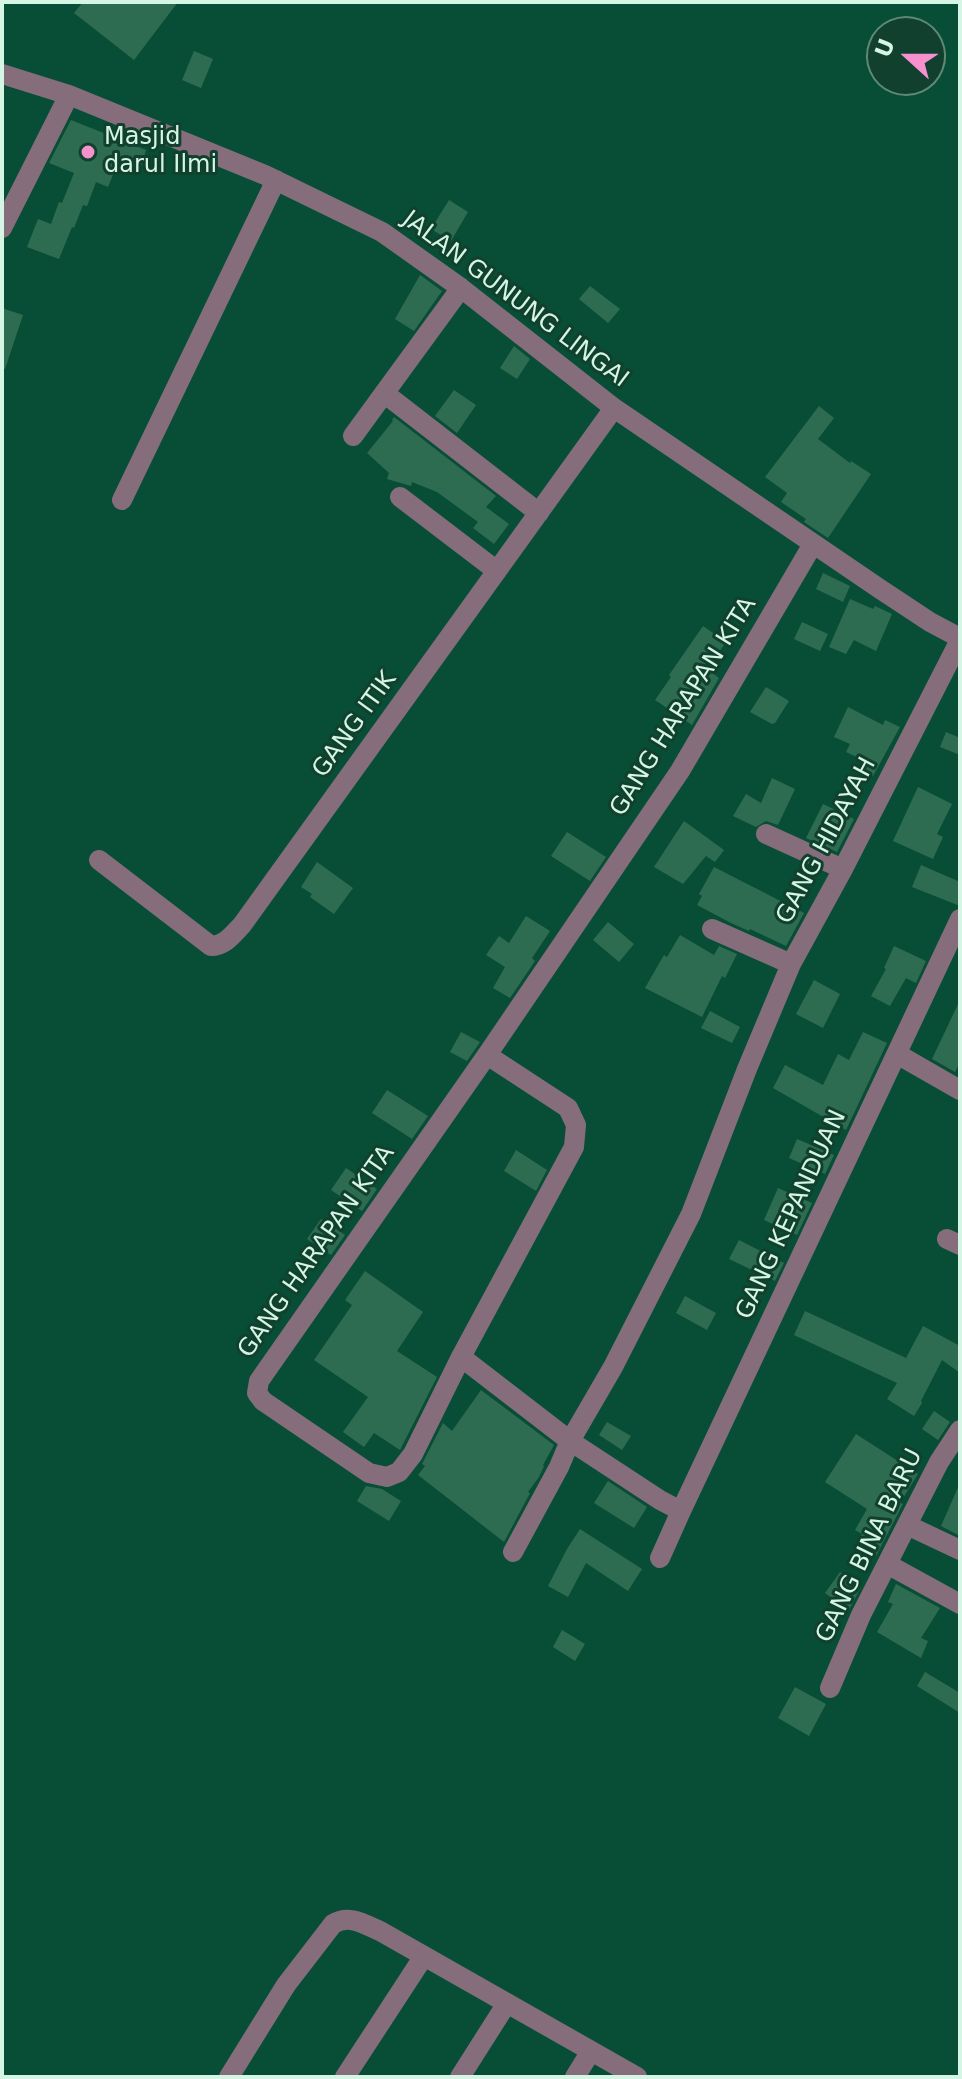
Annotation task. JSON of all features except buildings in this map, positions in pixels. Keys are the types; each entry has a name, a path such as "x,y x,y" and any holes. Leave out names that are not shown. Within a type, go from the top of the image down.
{"street":[{"name":"JALAN GUNUNG LINGAI","path":"2,74 69,95 276,180 382,232 461,288 614,408 813,544 960,639"},
{"path":"2,228 69,95"},
{"path":"122,500 276,180"},
{"path":"353,436 461,288"},
{"path":"384,393 539,513"},
{"name":"GANG ITIK","path":"99,860 211,946 219,946 228,939 261,900 614,408"},
{"path":"400,497 497,571"},
{"name":"GANG HARAPAN KITA","path":"487,1055 568,1108 576,1125 574,1147 461,1357 413,1454 399,1472 387,1477 369,1473 263,1401 257,1393 259,1381 487,1055 680,771 813,544"},
{"name":"GANG HIDAYAH","path":"513,1552 691,1214 791,964 960,639"},
{"path":"766,834 843,869"},
{"name":"GANG KEPANDUAN","path":"660,1558 960,919"},
{"path":"712,929 791,964"},
{"path":"897,1054 960,1090"},
{"path":"461,1357 570,1441 681,1511"},
{"name":"GANG BINA BARU","path":"830,1688 861,1615 939,1462 959,1434"},
{"path":"907,1525 960,1550"},
{"path":"887,1564 960,1604"},
{"path":"229,2077 286,1985 333,1924 341,1919 357,1921 380,1931 637,2077"},
{"path":"345,2077 424,1956"},
{"path":"460,2077 507,2003"},
{"path":"575,2077 591,2051"}],"place":[{"name":"Masjid darul Ilmi","path":"88,152"}]}
